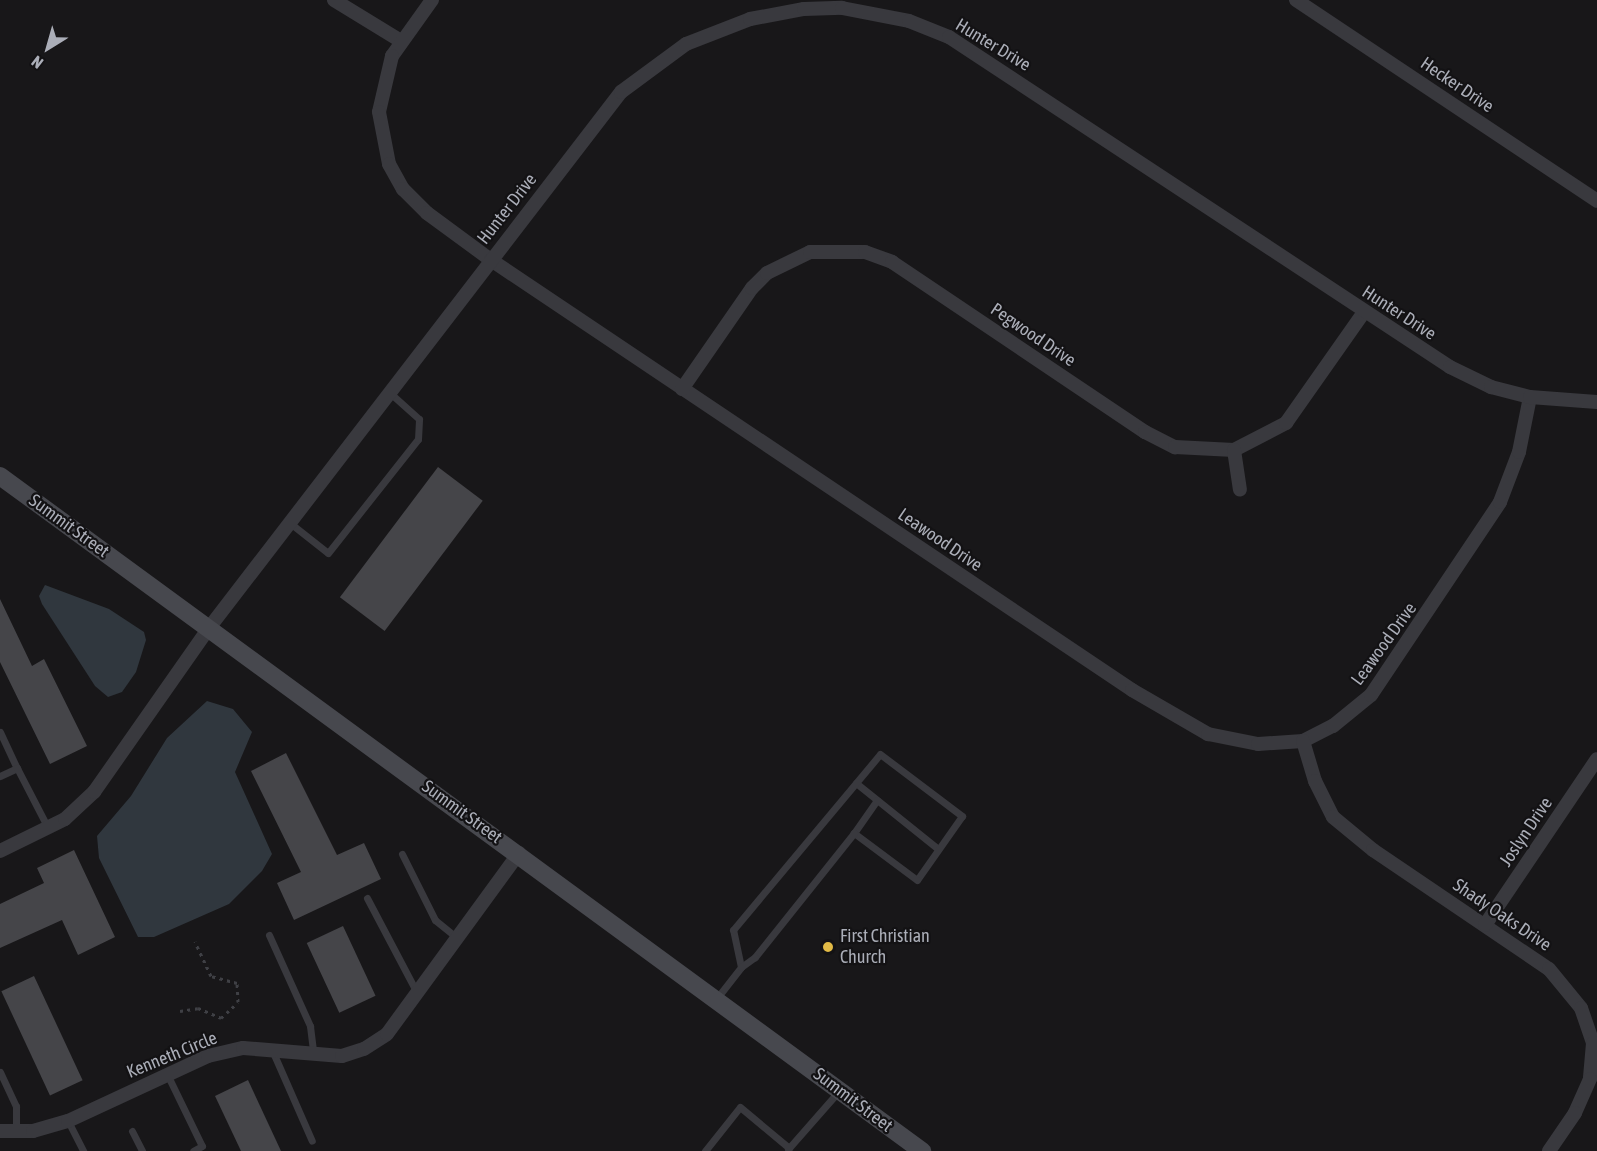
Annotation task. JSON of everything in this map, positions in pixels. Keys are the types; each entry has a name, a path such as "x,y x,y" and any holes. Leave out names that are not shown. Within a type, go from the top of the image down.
{"main road":[{"name":"Summit Street","path":"0,476 519,853 922,1151"}],"street":[{"path":"334,0 401,41"},
{"name":"Leawood Drive","path":"432,0 401,41 381,88 379,112 389,164 403,189 427,213 491,260 682,389 1178,720 1236,742 1303,741 1355,710 1417,632 1500,501 1519,452 1530,397"},
{"name":"Hecker Drive","path":"1296,0 1597,201"},
{"name":"Hunter Drive","path":"208,628 392,394 491,260 621,92 661,60 694,40 750,18 804,9 842,4 909,21 949,37 1450,367 1491,387 1530,397 1597,402"},
{"name":"Pegwood Drive","path":"682,389 752,288 768,273 810,252 865,252 892,262 1145,432 1175,447 1234,450"},
{"path":"1240,490 1234,450 1286,423 1364,312"},
{"path":"0,851 48,828 94,792 208,628"},
{"name":"Shady Oaks Drive","path":"1303,741 1315,781 1333,817 1373,850 1485,925 1561,980 1589,1028 1590,1078 1575,1113 1549,1151"},
{"name":"Joslyn Drive","path":"1485,925 1597,759"},
{"name":"Kenneth Circle","path":"5,1133 68,1121 167,1074 234,1050 271,1048 342,1056 364,1049 387,1034 519,853"}],"lane":[{"path":"290,523 328,553 418,439 418,419 392,394"},
{"path":"0,732 48,828"},
{"path":"741,967 733,930 880,754 962,816 916,880 854,833"},
{"path":"0,776 17,768"},
{"path":"856,783 938,849"},
{"path":"717,999 741,967 755,957 854,833 877,800"},
{"path":"402,854 435,920 457,938"},
{"path":"367,898 417,993"},
{"path":"269,935 310,1026 313,1051"},
{"path":"271,1048 312,1141"},
{"path":"0,1072 16,1106 5,1133"},
{"path":"167,1074 202,1146 193,1151"},
{"path":"705,1151 740,1107 788,1149 839,1090"},
{"path":"68,1121 83,1151"},
{"path":"132,1131 142,1151"}],"path":[{"path":"180,1011 198,1008 221,1018 238,1002 237,983 211,976 195,942"}],"shaded area":[{"path":"45,585 109,609 144,632 146,640 136,672 122,692 108,697 95,686 42,604 39,596"},
{"path":"207,701 233,709 252,732 235,772 272,854 262,871 229,904 154,937 138,937 99,858 97,836 131,796 167,738"}],"building":[{"path":"438,467 483,501 385,631 340,597"},
{"path":"0,599 32,666 44,659 87,746 50,764 0,662"},
{"path":"286,753 337,855 364,843 381,879 294,920 277,883 301,872 251,771"},
{"path":"74,850 115,937 78,955 62,920 0,948 0,904 44,883 37,868"},
{"path":"343,926 376,996 339,1013 307,943"},
{"path":"34,976 83,1080 50,1095 1,991"},
{"path":"248,1080 281,1151 241,1151 215,1096"}],"place":[{"name":"First Christian Church","path":"828,947"}]}
